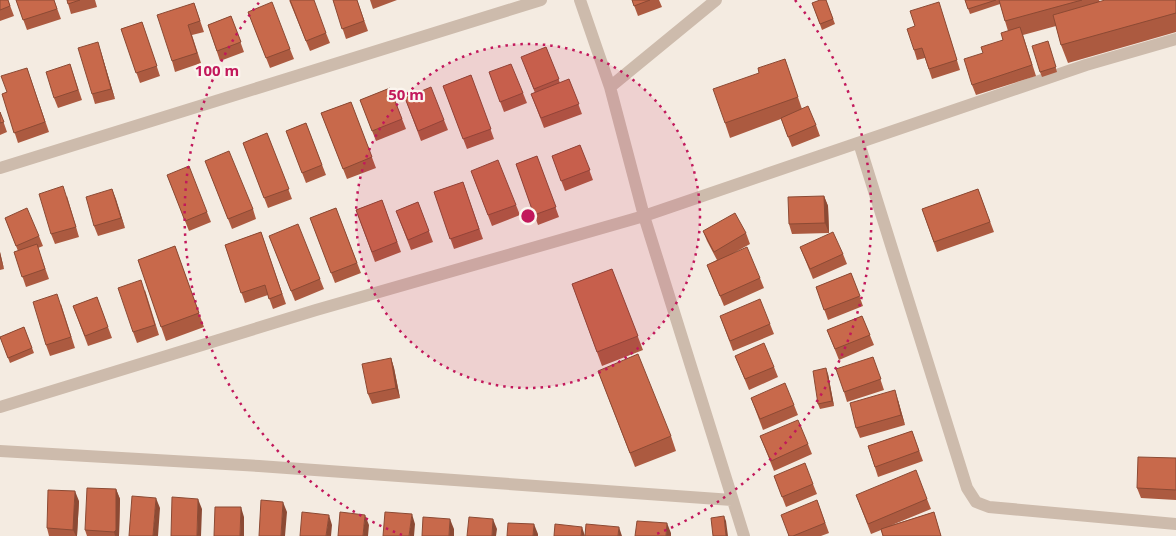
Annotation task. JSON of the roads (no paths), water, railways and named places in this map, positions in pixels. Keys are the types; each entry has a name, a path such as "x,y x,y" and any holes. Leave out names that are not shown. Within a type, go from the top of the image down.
{"street":[{"path":"0,168 542,0"},
{"path":"580,0 610,87 644,216 744,536"},
{"path":"610,87 716,0"},
{"path":"0,407 316,310 644,216 1086,65 1176,39"},
{"path":"859,143 967,488 976,502 989,508 1176,524"},
{"path":"0,451 259,466 732,500"}]}
